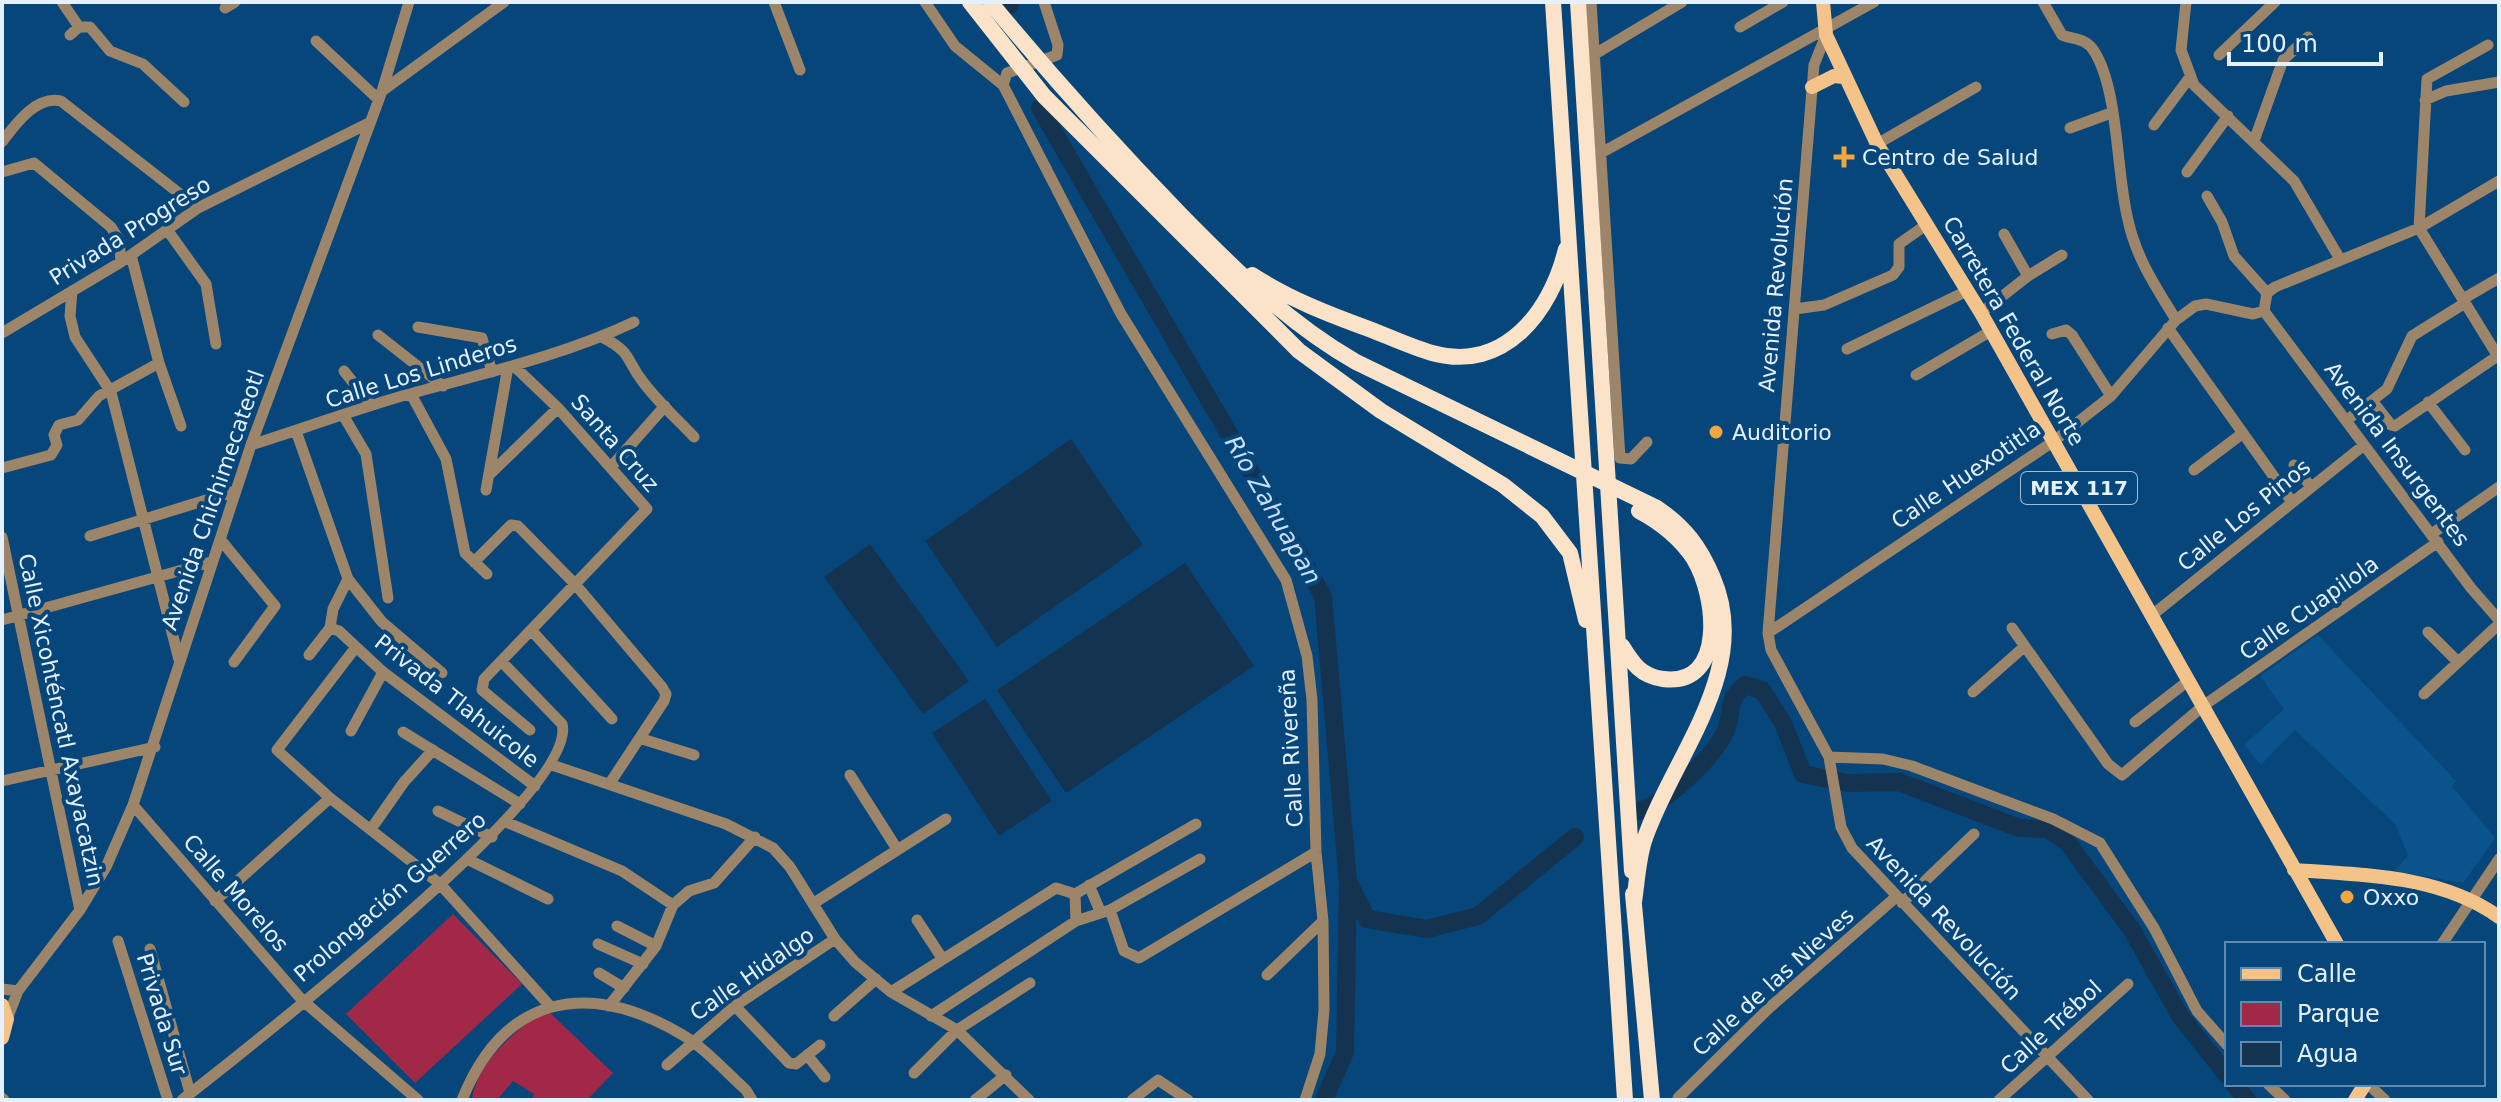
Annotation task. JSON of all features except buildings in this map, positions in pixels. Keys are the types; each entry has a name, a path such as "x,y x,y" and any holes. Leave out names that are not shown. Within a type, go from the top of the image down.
{"highway":[{"path":"1553,2 1625,1100"},
{"path":"1578,2 1634,902 1652,1100"},
{"path":"980,6 1101,145 1271,322 1330,377 1503,485 1542,516 1570,553 1586,621 1596,634"},
{"path":"1101,145 1271,304 1311,337 1559,467"},
{"path":"1217,252 1278,293 1308,306 1435,354 1465,356 1497,348 1527,329 1542,311 1561,270 1570,235"},
{"path":"1271,322 1341,367 1680,524 1702,551 1724,617 1722,654 1708,706 1643,843 1634,902"},
{"path":"1620,642 1635,668 1654,678 1678,681 1696,671 1709,650 1712,618 1709,597 1693,558 1636,503"}],"main road":[{"name":"MEX 117","path":"1823,2 1826,32"},
{"name":"Carretera Federal Norte","path":"1826,32 1843,77 1877,144 1981,313 2188,681 2257,797 2336,942"},
{"path":"1812,87 1834,76 1843,77"},
{"path":"2294,870 2368,875 2442,888 2472,898 2499,917"}],"street":[{"path":"62,2 75,31 90,27 118,56 143,64 184,102"},
{"name":"Avenida Chichimecateotl","path":"3,1026 18,991 80,910 106,867 133,805 155,747 179,661 235,491 380,95 409,2"},
{"path":"316,41 380,95 504,2"},
{"path":"774,2 800,70"},
{"path":"925,2 955,46 1003,85 1007,73 1057,55 1058,45 1044,2"},
{"path":"1591,2 1620,458 1631,459 1647,442"},
{"path":"1595,54 1682,2"},
{"path":"1740,27 1783,2"},
{"path":"1601,153 1826,32 1874,2"},
{"path":"2043,2 2062,35 2084,40 2092,47 2111,113 2127,219 2139,260 2172,324 2292,502"},
{"path":"2186,2 2181,50 2190,77 2294,181 2340,259"},
{"path":"2219,55 2275,2"},
{"name":"Avenida Revolución","path":"1826,32 1814,65 1768,633 1778,667 1830,761 1845,837 1899,900 2088,1100"},
{"path":"2254,141 2283,60 2308,37"},
{"path":"2373,402 2393,426 2498,356 2419,228 2427,79 2488,45"},
{"path":"2154,125 2190,77"},
{"path":"2425,100 2446,91 2499,82"},
{"name":"Calle Rivereña","path":"1003,85 1121,314 1286,580 1307,656 1312,700 1316,852 1323,921 1324,1010 1320,1054 1305,1100"},
{"path":"1877,144 1976,87"},
{"path":"2,142 21,117 46,101 61,101 198,208"},
{"path":"2070,128 2111,113"},
{"path":"2187,172 2228,116"},
{"name":"Privada Progreso","path":"2,333 126,259 198,208 367,124"},
{"path":"2,172 34,163 111,227 126,259 181,426"},
{"path":"2267,293 2340,259 2419,228 2499,181"},
{"path":"2207,196 2222,222 2234,256 2267,293"},
{"path":"1795,309 1824,305 1893,275 1899,267 1899,244 1926,225"},
{"path":"168,231 206,284 216,344"},
{"path":"2004,234 2028,276"},
{"path":"1981,313 2028,276 2062,255"},
{"path":"2347,420 2373,402 2392,382 2412,336 2499,278"},
{"path":"72,291 70,316 75,337 111,392 179,661"},
{"path":"1847,349 1967,291"},
{"path":"2264,311 2267,293"},
{"name":"Calle Huexotitla","path":"1768,633 2054,441 2111,396 2172,324 2195,306 2206,304 2241,313 2264,311"},
{"name":"Avenida Insurgentes","path":"2264,311 2499,622"},
{"name":"Calle Los Linderos","path":"251,445 371,405 492,372 602,337 634,322"},
{"path":"418,327 482,338 492,372"},
{"path":"2052,334 2066,330 2072,335 2111,396"},
{"path":"1916,375 1991,331"},
{"path":"378,335 443,386"},
{"path":"602,337 619,346 635,364 640,379 694,437"},
{"path":"2,468 51,455 57,445 54,435 59,425 78,420 99,396 159,363"},
{"path":"486,490 511,366"},
{"name":"Santa Cruz","path":"511,366 558,408 647,509 575,584"},
{"path":"344,371 371,405"},
{"path":"411,394 446,459 465,553 487,574"},
{"path":"2428,402 2465,450"},
{"path":"611,467 665,406"},
{"path":"489,475 558,408"},
{"path":"343,415 366,454 388,598"},
{"path":"296,431 348,579 382,622 442,673"},
{"path":"2194,470 2243,433"},
{"name":"Calle Los Pinos","path":"2151,616 2364,445"},
{"path":"2294,465 2311,487"},
{"name":"Calle Cuapilola","path":"2024,647 2108,764 2122,775 2203,706 2436,538 2499,487"},
{"path":"90,536 235,491"},
{"path":"474,562 515,525 575,584 666,694 642,739 610,783"},
{"name":"Calle Xicohténcatl Axayacatzin","path":"2,537 80,910"},
{"path":"220,539 275,606 234,662"},
{"path":"2,620 211,562"},
{"path":"309,655 330,628 333,609 348,579"},
{"path":"530,730 482,690 484,679 503,663 575,584"},
{"path":"2424,694 2499,622"},
{"name":"Privada Tlahuicole","path":"330,628 339,631 383,672 535,786"},
{"path":"1973,692 2024,647 2012,628"},
{"path":"532,631 612,719"},
{"path":"2428,632 2457,661"},
{"path":"356,647 277,750 330,798 440,884 549,1005"},
{"name":"Prolongación Guerrero","path":"186,1097 492,837 552,765 562,740 562,724 503,663"},
{"path":"351,731 383,672"},
{"path":"2135,722 2188,681"},
{"path":"403,732 520,804"},
{"path":"642,739 694,755"},
{"path":"2,781 155,747"},
{"path":"371,829 404,782 433,750"},
{"path":"1830,761 1883,759 1912,766 2053,819 2100,843 2154,928 2197,1011 2225,1043"},
{"path":"552,765 610,783 755,837 790,867 835,939 876,979 891,992 957,1030 1029,1100"},
{"path":"850,775 897,849"},
{"path":"215,901 330,798"},
{"name":"Calle Morelos","path":"133,805 302,1000 418,1100"},
{"path":"438,811 492,837"},
{"path":"814,903 946,819"},
{"path":"506,822 622,871 673,905"},
{"path":"1075,894 1196,824"},
{"name":"Calle de las Nieves","path":"1678,1098 1769,1008 1974,834"},
{"path":"609,1006 656,946 673,905 689,891 714,883 755,837"},
{"path":"1089,885 1105,910 1124,951 1139,958 1316,852"},
{"path":"467,859 548,899"},
{"path":"931,1016 1076,921 1105,910 1200,859"},
{"path":"2443,942 2499,859"},
{"path":"891,992 1056,888 1075,894"},
{"path":"1075,894 1076,921"},
{"path":"917,920 942,958"},
{"path":"1267,975 1323,921"},
{"path":"617,926 656,946"},
{"name":"Calle Hidalgo","path":"667,1065 735,1006 835,939"},
{"name":"Privada Sur","path":"118,941 168,1100"},
{"path":"598,944 643,964"},
{"path":"150,949 186,1097"},
{"path":"599,973 624,988"},
{"path":"834,1016 876,979"},
{"path":"914,1073 957,1030 1030,983"},
{"name":"Calle Trébol","path":"1999,1100 2128,984"},
{"path":"2,989 18,991"},
{"path":"462,1100 474,1070 493,1049 518,1022 549,1005 609,1006 649,1018 692,1041 746,1090 752,1100"},
{"path":"735,1006 789,1063 796,1064 820,1045"},
{"path":"807,1055 825,1077"},
{"path":"975,1100 1006,1075"},
{"path":"1132,1100 1158,1080 1188,1100"},
{"path":"2270,1086 2285,1100"},
{"path":"2368,1086 2385,1100"}],"shaded area":[{"path":"2318,635 2456,781 2452,786 2495,838 2463,883 2394,871 2408,856 2396,825 2295,730 2261,765 2244,745 2284,709 2260,676"}],"green space":[{"path":"453,914 522,984 415,1083 346,1014"},
{"path":"545,1008 613,1073 587,1100 531,1100 534,1094 513,1081 497,1100 472,1100 475,1086 489,1060"}],"water":[{"path":"1071,439 1143,545 997,647 925,541"},
{"path":"870,544 969,681 923,714 824,577"},
{"path":"1185,563 1254,666 1066,793 997,690"},
{"path":"985,699 1052,801 999,836 932,733"}],"waterway":[{"name":"Río Zahuapan","path":"1040,108 1323,596 1348,882 1345,1052 1324,1100"},
{"path":"1639,811 1675,789 1712,752 1726,730 1732,701 1745,685 1762,690 1783,723 1803,774 1848,783 1899,782 2019,828 2048,829 2067,842 2132,930 2180,1016 2225,1072"},
{"path":"1350,885 1367,919 1427,929 1478,916 1575,837"},
{"path":"2236,1086 2247,1100"}],"place":[{"name":"Centro de Salud","path":"1844,157"},
{"name":"Auditorio","path":"1716,432"},
{"name":"Oxxo","path":"2347,897"}]}
